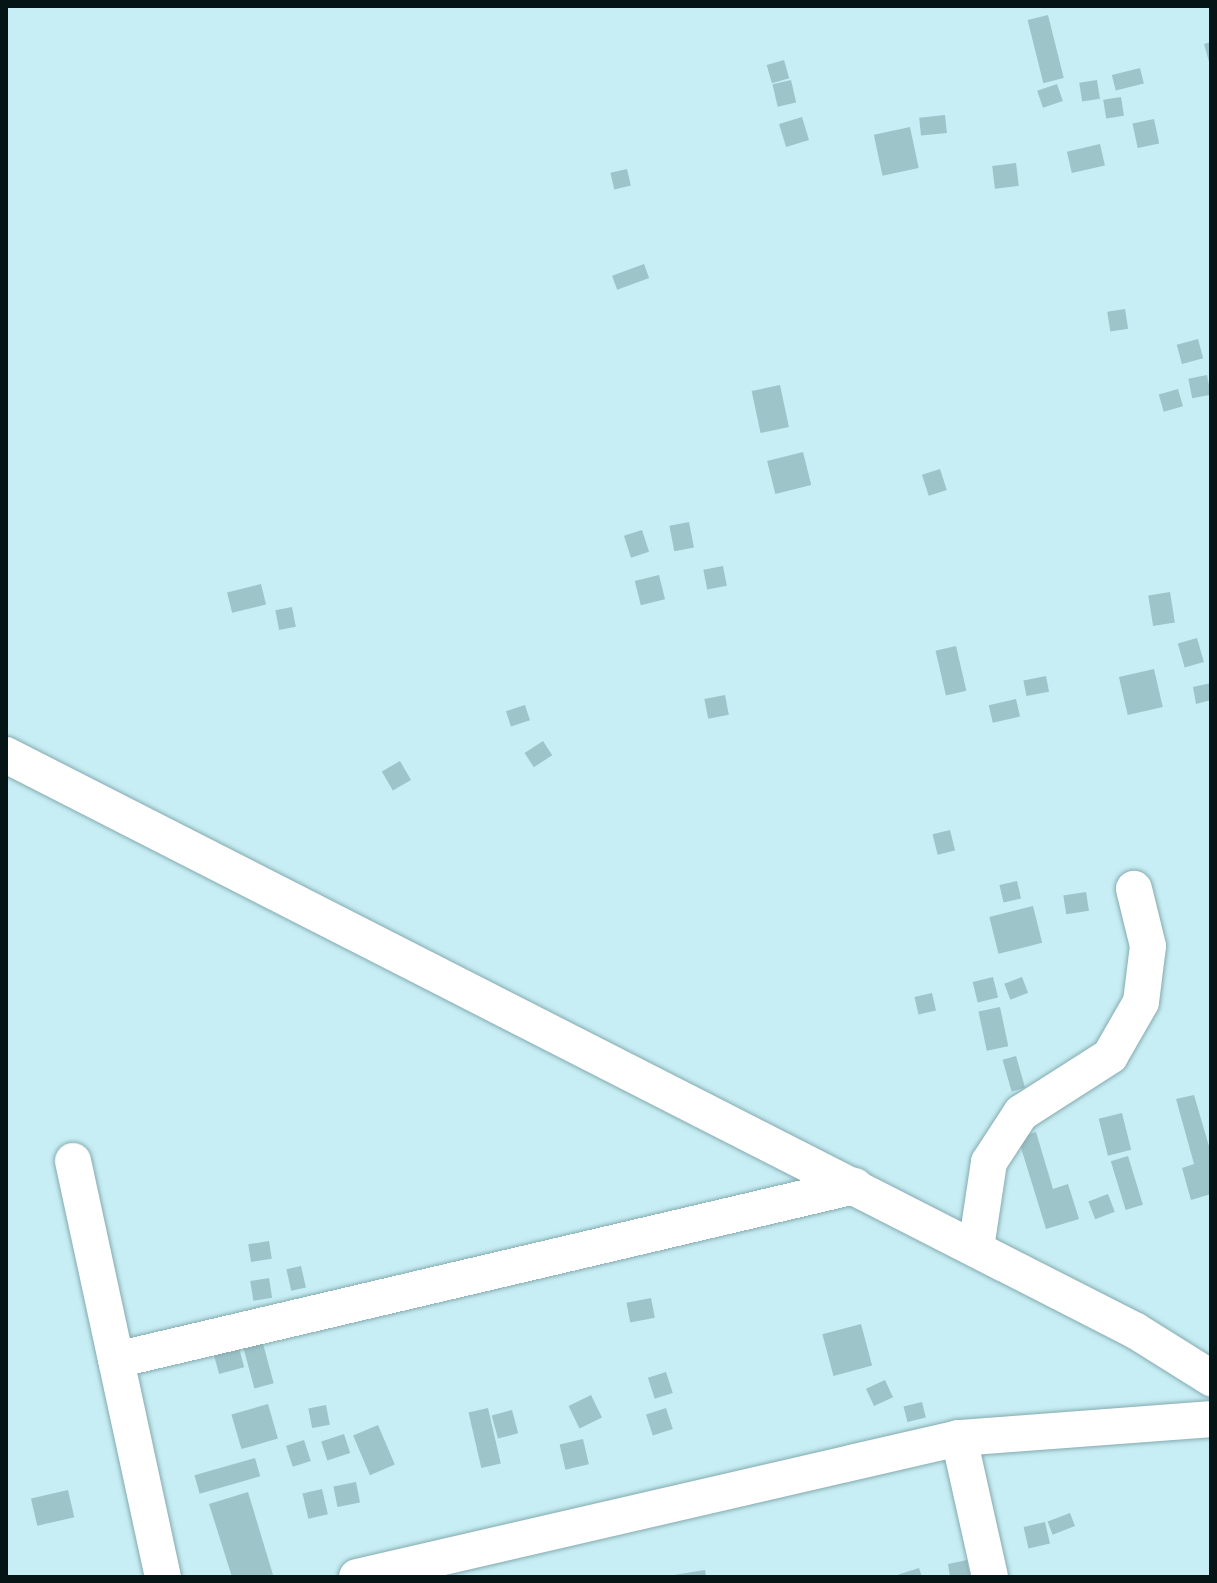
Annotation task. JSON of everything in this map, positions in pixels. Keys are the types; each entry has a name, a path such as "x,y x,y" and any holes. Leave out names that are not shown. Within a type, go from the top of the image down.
{"street":[{"path":"6,755 976,1248 1136,1331 1211,1378"},
{"path":"976,1248 989,1162 1021,1113 1110,1056 1141,1002 1148,946 1134,889"},
{"path":"73,1161 163,1577"},
{"path":"116,1360 855,1186"},
{"path":"357,1577 959,1438 1211,1419"},
{"path":"959,1438 990,1577"}],"building":[{"path":"1048,15 1064,78 1043,83 1028,20"},
{"path":"1211,42 1211,65 1210,65 1204,44"},
{"path":"784,60 789,78 772,83 767,65"},
{"path":"1140,68 1144,84 1116,91 1112,75"},
{"path":"791,80 796,102 778,107 772,84"},
{"path":"1097,80 1100,99 1082,102 1079,83"},
{"path":"1057,84 1063,101 1043,108 1037,91"},
{"path":"1121,97 1124,116 1106,119 1103,100"},
{"path":"945,115 947,133 921,136 919,118"},
{"path":"802,117 809,140 786,147 779,124"},
{"path":"1154,119 1159,143 1138,148 1132,124"},
{"path":"910,127 919,168 883,176 874,135"},
{"path":"1100,144 1105,165 1072,173 1067,152"},
{"path":"1016,163 1019,186 995,189 992,166"},
{"path":"627,169 631,186 614,189 610,173"},
{"path":"644,264 649,278 617,290 612,276"},
{"path":"1125,309 1128,329 1110,332 1107,312"},
{"path":"1198,339 1203,358 1182,364 1177,345"},
{"path":"1207,375 1211,395 1192,398 1188,379"},
{"path":"780,385 789,427 761,433 752,391"},
{"path":"1178,389 1183,406 1164,412 1159,395"},
{"path":"803,452 811,485 775,494 767,461"},
{"path":"940,469 947,490 929,496 922,475"},
{"path":"689,522 694,548 674,551 669,526"},
{"path":"642,530 649,552 631,558 624,536"},
{"path":"723,566 727,586 707,589 703,570"},
{"path":"659,575 665,599 641,605 635,581"},
{"path":"261,584 266,604 232,613 227,592"},
{"path":"1170,592 1175,623 1153,626 1148,595"},
{"path":"292,607 296,627 279,630 275,610"},
{"path":"1197,638 1204,662 1185,668 1178,644"},
{"path":"956,646 966,691 946,696 936,651"},
{"path":"1154,669 1163,707 1128,715 1119,677"},
{"path":"1046,676 1049,692 1026,696 1023,680"},
{"path":"1211,683 1211,700 1196,704 1193,687"},
{"path":"725,695 729,715 708,719 704,699"},
{"path":"1016,699 1020,717 993,723 989,705"},
{"path":"525,705 530,720 511,726 506,711"},
{"path":"543,741 552,755 534,767 525,753"},
{"path":"400,761 411,780 393,791 382,772"},
{"path":"950,830 955,850 938,855 933,834"},
{"path":"1017,881 1021,899 1004,903 999,885"},
{"path":"1086,892 1089,911 1066,914 1063,896"},
{"path":"1033,906 1042,943 999,954 989,917"},
{"path":"993,977 998,997 978,1002 973,982"},
{"path":"1022,977 1028,993 1010,1000 1004,984"},
{"path":"932,993 936,1011 919,1015 914,997"},
{"path":"1000,1007 1008,1046 987,1051 978,1012"},
{"path":"1016,1056 1025,1088 1012,1092 1003,1060"},
{"path":"1194,1095 1211,1153 1211,1194 1191,1200 1182,1168 1194,1164 1176,1099"},
{"path":"1122,1113 1131,1150 1108,1156 1099,1119"},
{"path":"1036,1132 1053,1189 1068,1184 1079,1219 1046,1229 1018,1138"},
{"path":"1128,1156 1143,1205 1126,1210 1111,1161"},
{"path":"1108,1194 1115,1212 1095,1219 1088,1202"},
{"path":"269,1241 272,1259 251,1262 248,1244"},
{"path":"301,1266 306,1287 291,1291 286,1269"},
{"path":"269,1278 272,1298 253,1301 250,1281"},
{"path":"651,1298 655,1318 630,1322 626,1303"},
{"path":"861,1324 872,1366 833,1376 822,1334"},
{"path":"261,1336 274,1383 254,1389 242,1341"},
{"path":"239,1348 244,1367 219,1374 214,1355"},
{"path":"666,1372 673,1393 655,1399 648,1378"},
{"path":"885,1380 893,1397 874,1406 866,1389"},
{"path":"591,1395 602,1417 579,1428 569,1406"},
{"path":"922,1402 926,1418 907,1422 904,1407"},
{"path":"268,1404 278,1439 241,1449 231,1414"},
{"path":"326,1405 330,1425 312,1428 308,1408"},
{"path":"488,1408 501,1464 481,1468 469,1412"},
{"path":"666,1408 673,1429 653,1435 646,1414"},
{"path":"512,1410 518,1433 498,1439 492,1415"},
{"path":"378,1425 395,1465 370,1475 353,1436"},
{"path":"344,1434 350,1453 327,1460 321,1441"},
{"path":"583,1439 589,1464 565,1470 560,1444"},
{"path":"304,1440 311,1461 293,1467 286,1446"},
{"path":"255,1458 260,1476 200,1494 194,1475"},
{"path":"356,1482 360,1503 337,1507 333,1486"},
{"path":"322,1489 328,1514 308,1519 303,1493"},
{"path":"68,1490 74,1517 37,1526 31,1499"},
{"path":"248,1492 273,1575 266,1577 232,1577 209,1504"},
{"path":"1070,1513 1075,1526 1053,1535 1048,1522"},
{"path":"1045,1522 1050,1543 1029,1548 1024,1527"},
{"path":"967,1560 970,1577 950,1577 948,1564"},
{"path":"919,1568 922,1577 894,1577 894,1576"},
{"path":"705,1570 706,1577 674,1577 674,1575"}]}
